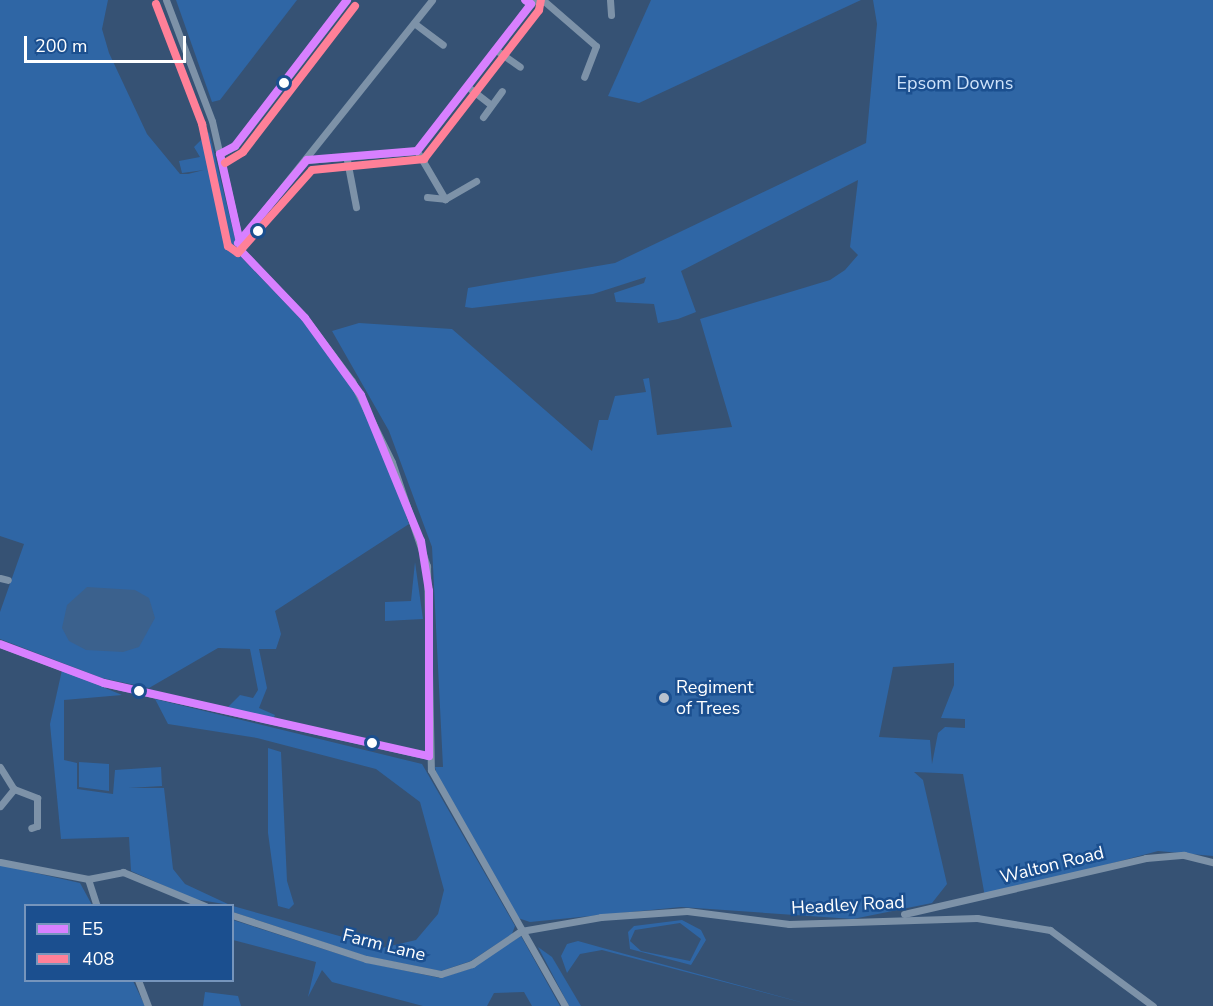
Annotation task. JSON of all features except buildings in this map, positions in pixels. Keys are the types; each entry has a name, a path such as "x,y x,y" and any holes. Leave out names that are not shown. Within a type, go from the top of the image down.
{"street":[{"path":"166,0 220,154 238,243 352,381 401,487 428,578 429,756 438,790 565,1006"},
{"path":"220,154 235,146 347,0"},
{"path":"238,243 307,160 432,0"},
{"path":"543,0 596,46 584,77"},
{"path":"610,0 611,15"},
{"path":"307,160 347,160 417,151 496,50 530,1"},
{"path":"414,23 443,45"},
{"path":"496,50 520,68"},
{"path":"468,87 491,105"},
{"path":"483,117 502,91"},
{"path":"417,151 445,198"},
{"path":"347,160 356,207"},
{"path":"427,197 445,198 476,181"},
{"path":"0,578 8,580"},
{"path":"0,644 104,683 429,756"},
{"path":"0,767 14,789 37,798 37,828"},
{"path":"0,806 14,789"},
{"name":"Walton Road","path":"899,917 1146,858 1184,855 1213,862"},
{"path":"0,862 88,879 123,872 200,904"},
{"path":"88,879 96,904"},
{"name":"Headley Road","path":"521,931 554,922 687,911 789,924 899,917 987,919 1050,930 1153,1006"},
{"name":"Farm Lane","path":"234,916 366,959 441,974 472,964 521,931"},
{"path":"138,982 148,1006"}],"green space":[{"path":"0,0 108,0 102,29 109,53 147,134 180,174 188,174 204,170 182,173 179,161 200,157 194,147 209,132 239,255 316,335 367,411 381,442 409,524 275,611 281,634 276,649 259,649 267,688 259,708 275,715 273,719 228,707 240,695 253,698 258,690 250,649 218,648 149,688 102,678 0,639 0,612 24,544 0,536"},
{"path":"176,0 297,0 220,100 212,102"},
{"path":"651,0 861,0 639,103 608,96"},
{"name":"Epsom Downs","path":"873,0 1213,0 1213,856 1158,851 985,897 963,774 914,772 923,780 947,884 932,903 853,919 681,907 530,922 518,918 440,787 435,767 443,767 432,547 389,431 332,331 359,323 452,329 592,451 599,420 608,420 615,396 646,392 643,379 649,378 657,435 732,427 700,319 830,280 845,270 858,255 850,247 858,180 681,271 696,312 678,319 658,323 654,304 616,302 614,293 644,283 646,277 593,294 472,308 465,307 468,288 615,263 866,143 877,24","holes":["954,663 954,685 941,718 965,719 965,728 945,727 938,733 932,764 930,740 879,737 893,667"]},
{"path":"415,562 423,619 385,621 385,602 411,601"},
{"path":"62,670 122,695 64,700 64,760 77,763 77,789 113,794 115,770 161,767 162,786 128,788 164,788 173,869 185,884 228,904 194,899 131,871 129,837 61,839 50,724"},
{"path":"155,699 422,764 515,926 512,934 471,961 441,971 365,956 234,912 234,906 382,948 416,940 438,914 444,890 420,802 376,769 257,738 168,724"},
{"path":"268,748 281,752 287,881 294,904 289,909 278,906 268,833"},
{"path":"79,762 109,764 109,791 79,787"},
{"path":"0,865 80,883 91,904 24,904 24,982 133,982 145,1006 0,1006"},
{"path":"234,920 364,962 440,978 469,969 521,936 560,1006 532,1006 524,992 494,993 487,1006 423,1006 332,982 322,970 308,997 316,962 234,940"},
{"path":"682,920 701,930 706,940 691,965 630,949 628,932 634,926","holes":["680,923 701,939 690,961 641,951 630,941 635,930"]},
{"path":"578,941 815,1006 602,950 580,954 567,973 561,956 567,944"},
{"path":"538,947 552,957 581,1006 569,1006"},
{"path":"205,992 238,996 241,1006 203,1006"}],"shaded area":[{"path":"87,587 135,590 149,598 155,618 139,647 123,652 86,650 69,641 62,628 67,605"}],"transit line":[{"name":"E5","path":"347,0 235,146 220,154 242,252 305,318 361,395 421,541 429,591 429,756"},
{"name":"E5","path":"238,243 307,160 417,151 531,4 525,0"},
{"name":"408","path":"156,4 202,124 228,246 238,253 312,170 424,159 539,10 541,0"},
{"name":"408","path":"225,163 243,152 355,6"},
{"name":"E5","path":"0,644 104,683 429,756"}],"place":[{"name":"Regiment of Trees","path":"664,698"}]}
